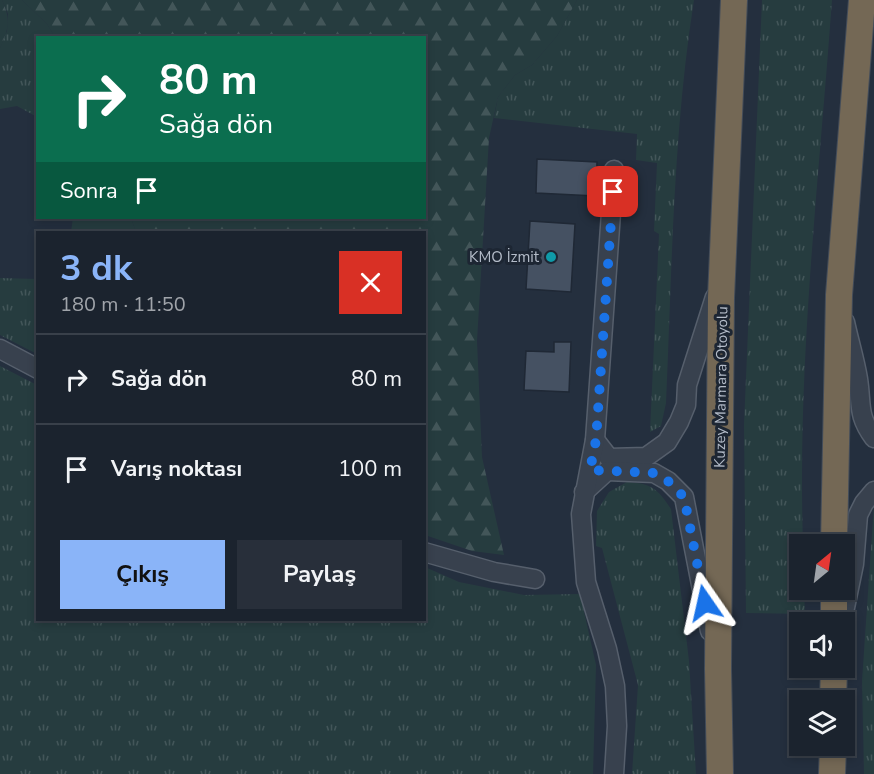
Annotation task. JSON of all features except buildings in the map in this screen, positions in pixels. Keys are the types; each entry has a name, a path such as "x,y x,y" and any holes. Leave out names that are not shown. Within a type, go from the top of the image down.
{"highway":[{"name":"Kuzey Marmara Otoyolu","path":"720,774 718,669 723,272 734,0"},
{"path":"834,534 839,295 862,0"},
{"path":"832,774 833,756"}],"lane":[{"path":"614,170 599,459 584,492 581,514 585,582 607,649 615,686 617,726 614,774"},
{"path":"599,459 645,457 668,442 686,405 687,385 723,272"},
{"path":"839,295 858,380 860,409 865,425 874,438"},
{"path":"0,349 36,368"},
{"path":"599,459 654,473 668,481 684,497 718,669"},
{"path":"844,612 854,564 858,515 874,491"},
{"path":"426,553 494,572 535,579"}],"green space":[{"path":"0,0 5,7 8,24 0,48"},
{"path":"2,0 22,0 47,24 54,36 36,36 36,116 17,106 0,109 0,48 7,31 8,14"},
{"path":"22,0 577,0 557,36 532,65 515,75 498,97 489,138 477,341 482,457 504,555 472,551 426,535 426,231 136,231 131,219 426,219 426,36 54,36 47,24"},
{"path":"577,0 694,0 677,151 666,403 661,426 650,432 659,234 654,231 657,163 636,160 637,134 494,118 498,97 515,75 532,65 557,36"},
{"path":"762,0 832,0 806,340 803,408 803,534 789,534 789,600 804,600 805,612 746,613 744,425"},
{"path":"73,219 131,219 136,231 71,231"},
{"path":"0,278 36,279 36,353 0,335"},
{"path":"0,366 36,384 36,621 426,621 426,567 459,582 524,595 580,594 596,665 593,774 0,774"},
{"path":"627,482 653,488 671,509 689,661 696,774 632,774 638,685 602,548 596,546 597,511 609,492"},
{"path":"874,504 874,774 864,774 862,681"}],"place":[{"name":"KMO İzmit","path":"551,257"}],"route":[{"path":"613,192 596,440 590,470 654,473 668,481 684,497 705,603"}]}
